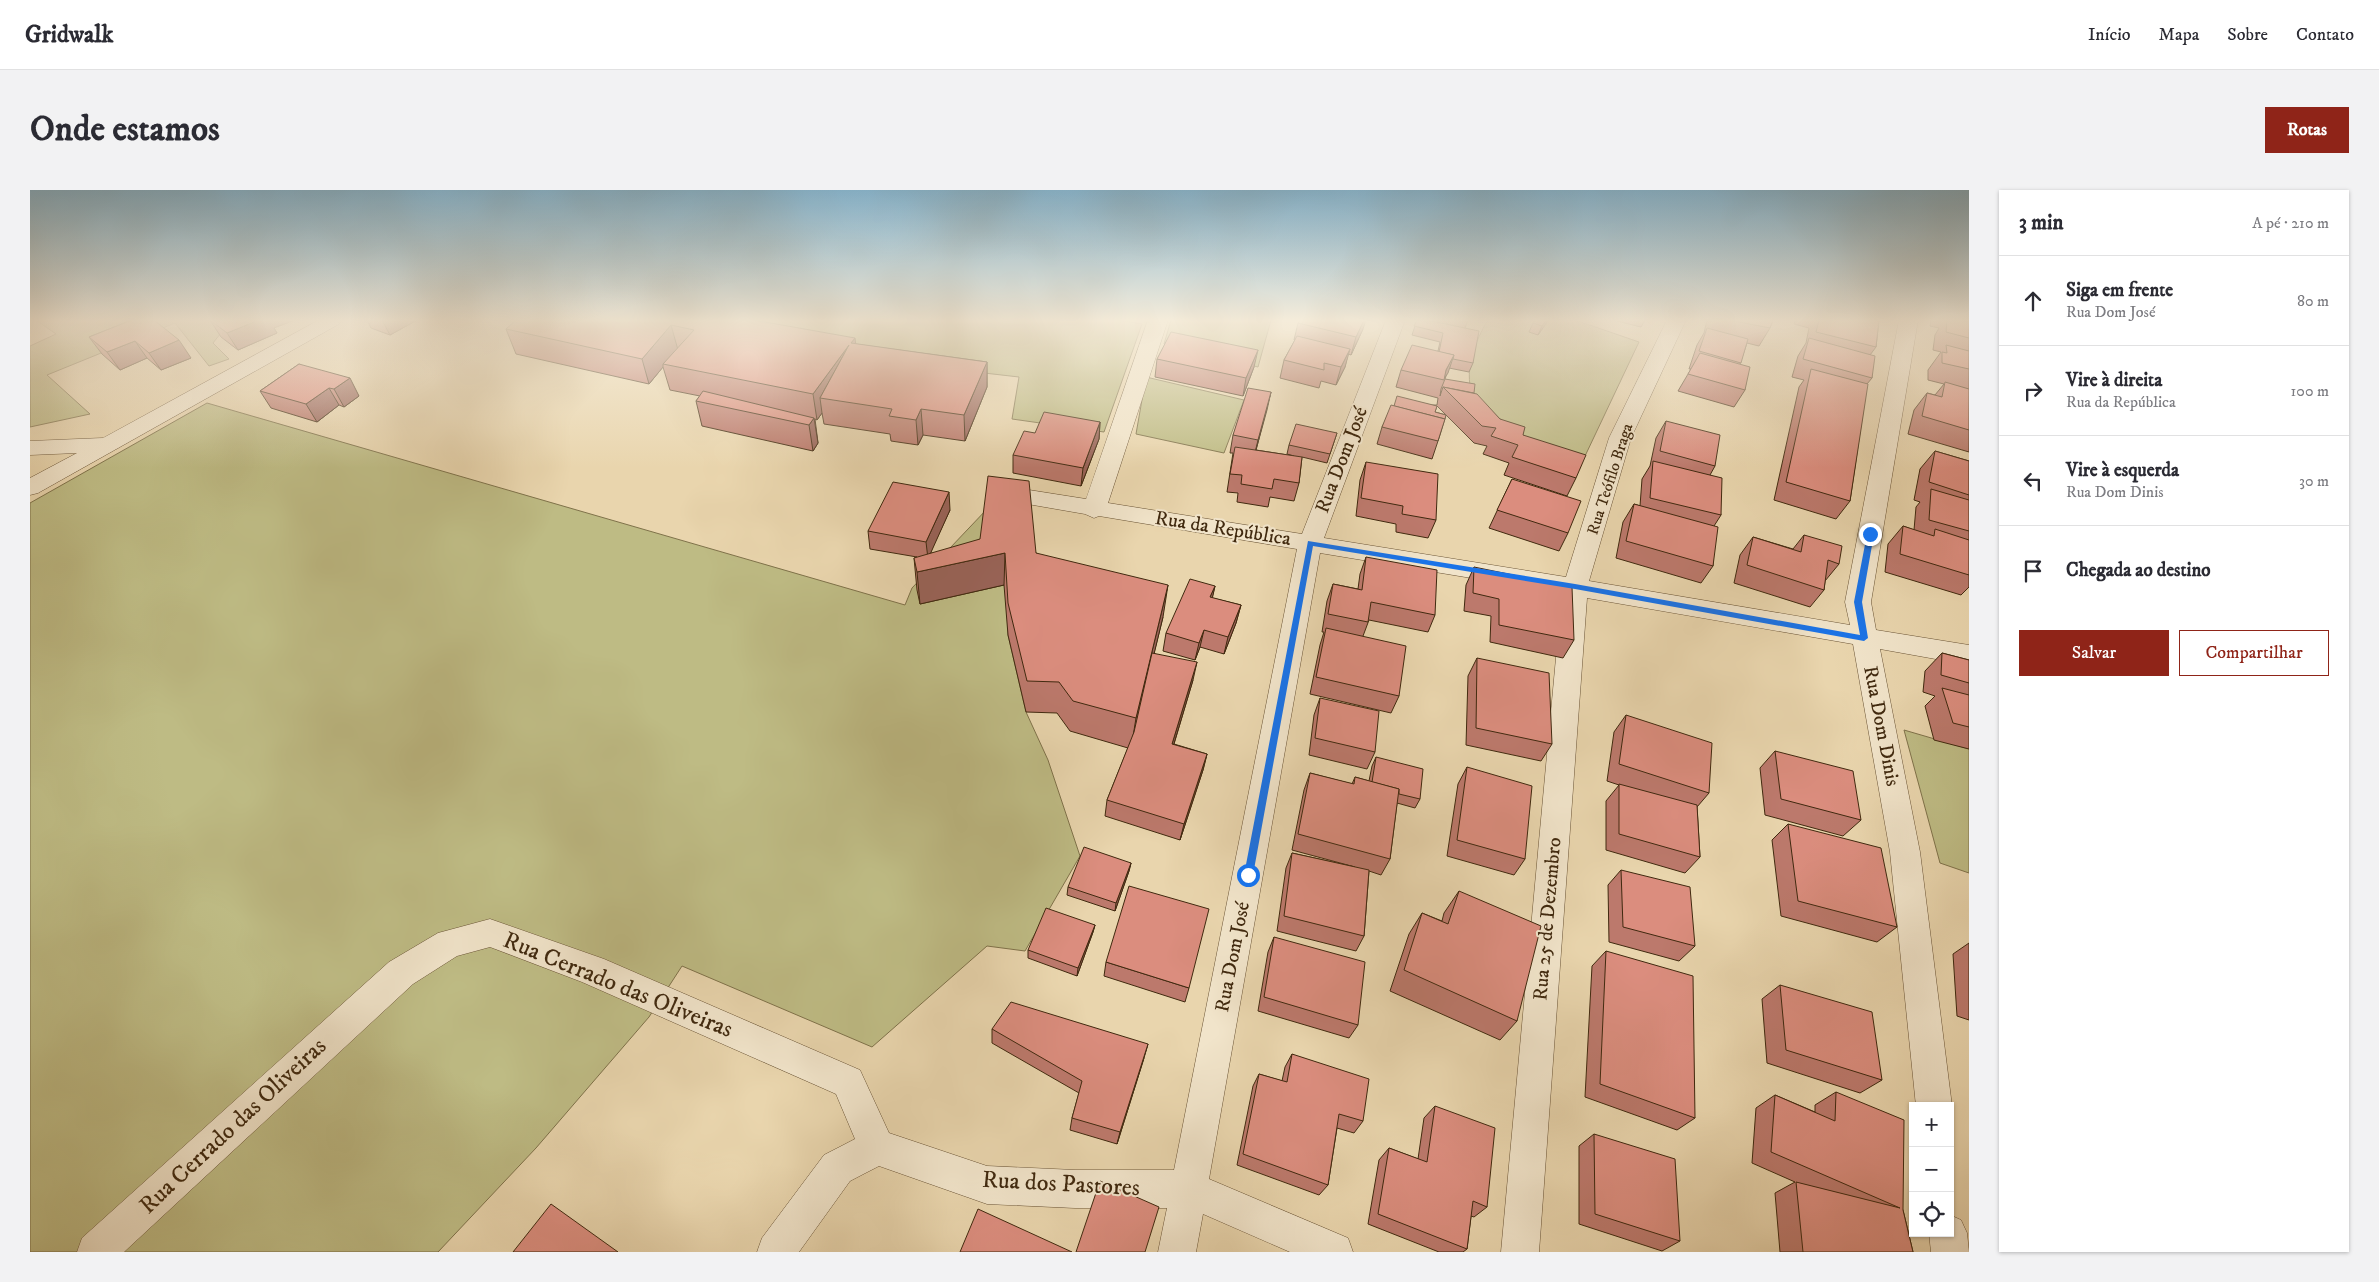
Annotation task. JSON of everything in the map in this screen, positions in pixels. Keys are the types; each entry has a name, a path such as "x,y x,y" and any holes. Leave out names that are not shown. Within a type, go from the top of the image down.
{"street":[{"path":"30,488 243,370"},
{"path":"1094,510 1141,370"},
{"name":"Rua Dom José","path":"1177,1252 1310,543 1377,370"},
{"name":"Rua Teófilo Braga","path":"1575,587 1620,438 1653,370"},
{"name":"Rua Dom Dinis","path":"1900,370 1858,602 1864,638 1866,695 1906,852 1934,1102"},
{"path":"30,448 108,445"},
{"name":"Rua da República","path":"1010,494 1094,510 1310,543 1969,655"},
{"name":"Rua 25 de Dezembro","path":"1520,1252 1575,587"},
{"name":"Rua Cerrado das Oliveiras","path":"96,1252 401,973 449,943 490,932 592,970 848,1082 878,1147"},
{"path":"776,1252 837,1168 878,1147"},
{"name":"Rua dos Pastores","path":"878,1147 987,1186 1075,1189 1190,1189"},
{"path":"1190,1189 1334,1252"},
{"path":"1948,1237 1950,1252"}],"shaded area":[{"path":"30,370 60,370 47,375 90,414 30,427"},
{"path":"954,370 1126,370 1104,432 1012,419 1019,377"},
{"path":"1470,370 1626,370 1577,473 1492,437 1476,405 1469,375"},
{"path":"1146,377 1244,400 1224,453 1136,434"},
{"path":"207,403 905,605 912,588 988,508 1008,582 1008,635 1026,712 1048,760 1080,856 1025,951 987,946 872,1047 682,966 649,1017 536,1148 438,1252 30,1252 30,503"},
{"path":"1904,730 1969,749 1969,873 1940,863"}],"building":[{"path":"291,370 319,370 350,378 334,389 329,388 306,404 260,391"},
{"path":"691,370 831,370 813,394"},
{"path":"836,370 984,370 964,415 921,409 916,420 889,416 892,409 820,398"},
{"path":"1206,370 1250,370 1246,378"},
{"path":"1401,370 1446,370 1444,380"},
{"path":"1691,370 1749,370 1745,390 1688,374"},
{"path":"1811,370 1868,384 1850,501 1786,482"},
{"path":"1841,370 1873,370 1872,378"},
{"path":"1445,379 1475,384 1474,393 1443,387 1440,396"},
{"path":"1945,382 1969,389 1969,430 1922,416 1927,393 1942,397"},
{"path":"1443,387 1477,394 1500,419 1525,427 1523,435 1586,455 1576,478 1512,457 1518,445 1491,436 1496,428 1482,426"},
{"path":"1248,388 1271,392 1258,440 1233,435"},
{"path":"703,391 814,418 809,425 696,401"},
{"path":"1397,396 1437,406 1435,412 1446,415 1445,419 1394,406"},
{"path":"1391,405 1445,419 1438,441 1382,427"},
{"path":"1044,412 1100,422 1083,468 1013,455 1024,431 1035,433"},
{"path":"1666,421 1720,435 1715,466 1660,451"},
{"path":"1296,424 1337,433 1330,454 1289,445"},
{"path":"1235,447 1302,457 1299,483 1274,479 1272,489 1241,484 1242,475 1230,474"},
{"path":"1935,451 1969,461 1969,495 1929,482"},
{"path":"1653,461 1722,478 1721,515 1650,498"},
{"path":"1366,462 1438,474 1436,520 1402,514 1403,506 1361,498"},
{"path":"988,476 1029,481 1036,553 1168,585 1136,718 1073,701 1059,682 1027,681 1008,603 1005,553 917,572 914,558 980,539"},
{"path":"1512,479 1581,501 1568,533 1497,510"},
{"path":"893,482 949,492 926,542 868,531"},
{"path":"1931,489 1969,500 1969,531 1929,520"},
{"path":"1634,504 1718,527 1713,566 1626,541"},
{"path":"1903,526 1934,536 1935,529 1969,540 1969,575 1900,554"},
{"path":"1804,535 1842,546 1839,564 1828,560 1824,590 1747,565 1753,537 1801,552"},
{"path":"1366,557 1437,570 1435,615 1371,602 1368,622 1328,614 1333,584 1362,590"},
{"path":"1474,567 1572,587 1574,640 1499,625 1499,599 1473,593"},
{"path":"1190,579 1215,586 1210,597 1241,605 1228,637 1204,630 1199,643 1166,633"},
{"path":"1326,628 1406,646 1399,696 1316,677"},
{"path":"1152,653 1197,662 1172,744 1207,754 1184,824 1107,800 1134,732"},
{"path":"1942,653 1969,660 1969,683 1941,675"},
{"path":"1477,658 1549,673 1552,744 1476,728"},
{"path":"1942,688 1969,695 1969,727 1953,723"},
{"path":"1320,698 1379,711 1375,752 1315,738"},
{"path":"1626,715 1712,743 1709,793 1619,764"},
{"path":"1775,751 1853,771 1861,820 1781,799"},
{"path":"1376,757 1423,769 1420,799 1399,794 1399,789 1372,782"},
{"path":"1467,767 1532,786 1525,859 1457,840"},
{"path":"1310,773 1354,784 1355,777 1399,789 1390,859 1298,834"},
{"path":"1619,784 1697,805 1700,857 1619,834"},
{"path":"1788,824 1881,848 1897,927 1798,901"},
{"path":"1084,847 1131,863 1116,903 1068,887"},
{"path":"1292,853 1369,870 1364,936 1284,916"},
{"path":"1621,870 1690,887 1695,946 1623,927"},
{"path":"1129,886 1209,909 1189,988 1106,962"},
{"path":"1459,891 1541,926 1517,1021 1404,970 1422,913 1448,924"},
{"path":"1046,908 1095,925 1078,968 1028,950"},
{"path":"1274,937 1365,962 1358,1025 1264,997"},
{"path":"1606,951 1693,976 1695,1118 1600,1084"},
{"path":"1780,985 1872,1012 1882,1080 1786,1050"},
{"path":"1011,1002 1148,1044 1120,1132 1072,1118 1082,1081 992,1029"},
{"path":"1292,1054 1369,1079 1363,1121 1339,1114 1328,1185 1243,1154 1259,1074 1287,1082"},
{"path":"1836,1092 1904,1120 1903,1210 1913,1252 1803,1252 1796,1182 1900,1208 1771,1152 1775,1095 1835,1121"},
{"path":"1435,1106 1495,1128 1487,1207 1473,1201 1467,1249 1378,1214 1389,1148 1427,1162"},
{"path":"1594,1134 1675,1159 1680,1241 1595,1214"},
{"path":"1100,1181 1159,1207 1145,1252 1076,1252"},
{"path":"551,1204 618,1252 513,1252"},
{"path":"978,1209 1072,1252 960,1252"}],"route":[{"path":"1248,875 1310,543 1864,638 1858,602 1870,534"}]}
